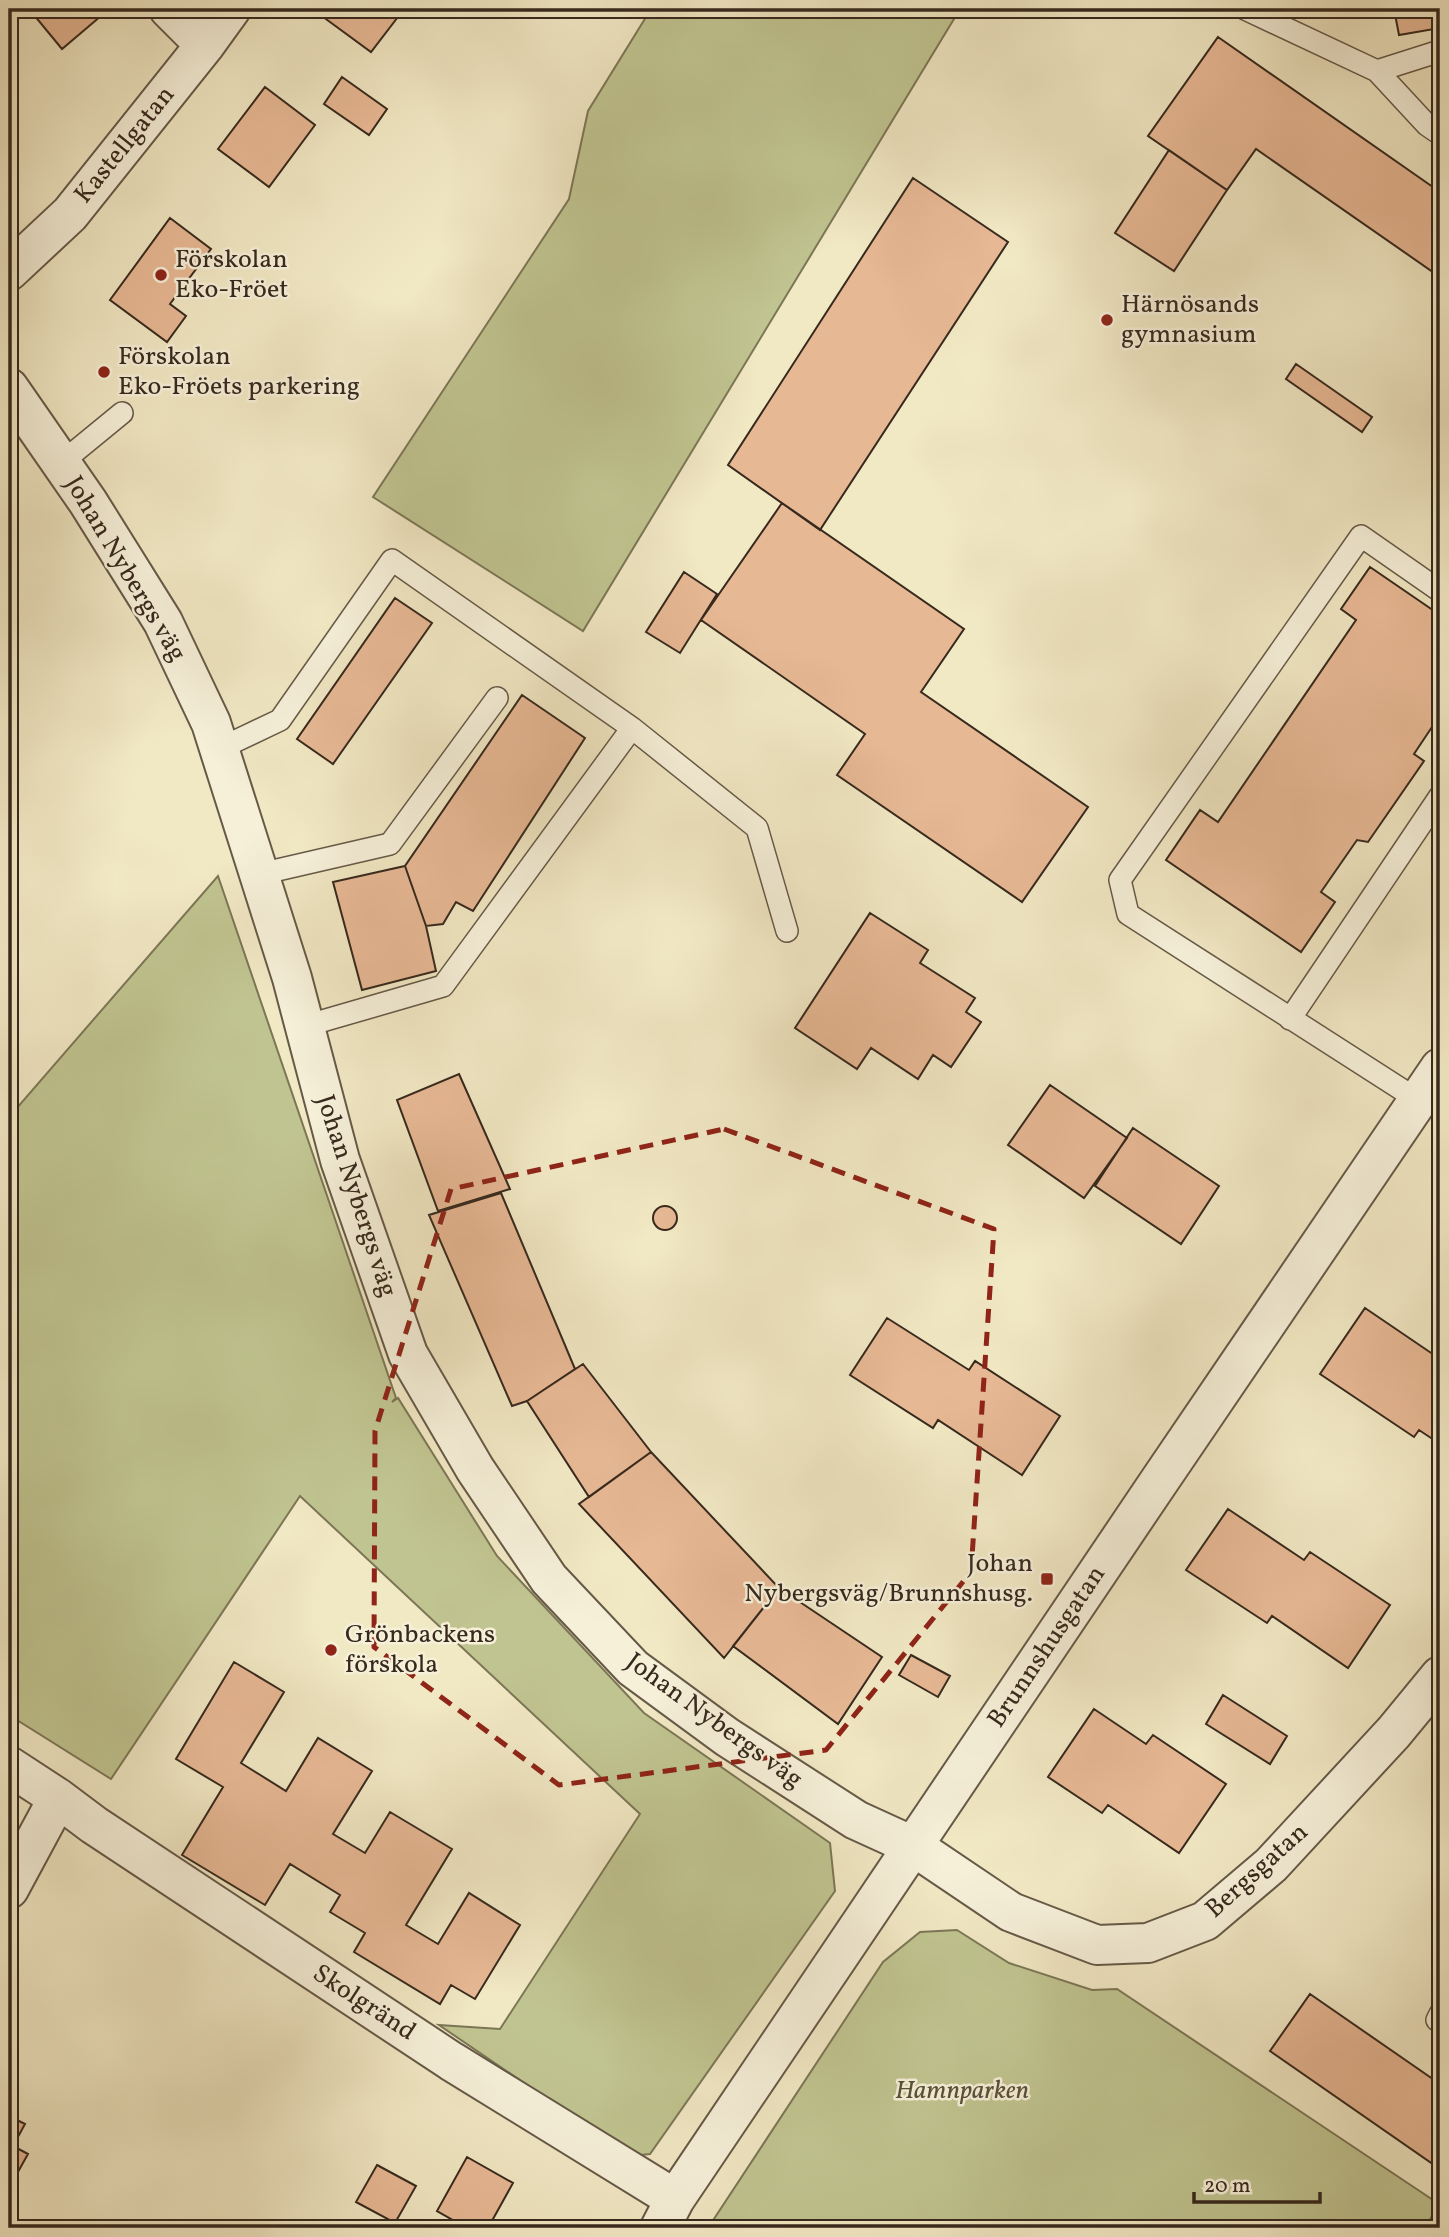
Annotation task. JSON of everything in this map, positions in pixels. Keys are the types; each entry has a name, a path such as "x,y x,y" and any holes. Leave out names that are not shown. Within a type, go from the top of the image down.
{"street":[{"path":"169,9 205,45"},
{"name":"Kastellgatan","path":"9,271 70,214 231,9"},
{"name":"Johan Nybergs väg","path":"9,388 88,502 163,622 211,723 305,1026 340,1160 408,1354 475,1469 550,1579 634,1668 716,1729 856,1820 913,1846"},
{"name":"Brunnshusgatan","path":"668,2214 913,1846 1440,1068"},
{"name":"Bergsgatan","path":"913,1846 1010,1912 1097,1945 1148,1943 1205,1921 1271,1865 1394,1732 1440,1676"},
{"name":"Skolgränd","path":"9,1766 55,1803 94,1825 451,2061 668,2214"},
{"path":"9,1889 55,1803"}],"lane":[{"path":"1245,9 1377,71 1427,125 1440,134"},
{"path":"1377,71 1440,51"},
{"path":"61,463 122,413"},
{"path":"1418,1100 1128,914 1120,880 1361,536 1440,591"},
{"path":"219,749 280,720 392,560 632,728 757,828 787,930"},
{"path":"260,874 390,845 498,698"},
{"path":"305,1026 443,986 632,728"},
{"path":"1290,1019 1440,796"}],"highlighted area":[{"path":"724,1129 994,1229 971,1572 826,1750 559,1785 374,1647 375,1431 451,1189"}],"green space":[{"path":"651,9 960,9 583,631 373,497 569,199 588,111"},
{"path":"218,876 396,1398 392,1402 398,1398 497,1556 644,1713 830,1843 835,1891 650,2154 631,2156 439,2025 500,2029 640,1814 300,1496 111,1779 9,1715 9,1117"},
{"name":"Hamnparken","path":"957,1930 1009,1963 1092,1990 1117,1989 1439,2204 1425,2228 708,2228 883,1962 920,1932"}],"building":[{"path":"29,9 107,9 108,10 62,49"},
{"path":"404,9 371,52 315,11"},
{"path":"1394,9 1440,9 1440,28 1399,35"},
{"path":"1218,37 1440,192 1440,277 1256,149 1227,190 1148,136"},
{"path":"342,77 387,109 369,135 324,104"},
{"path":"265,87 315,125 269,187 218,149"},
{"path":"1169,150 1227,190 1174,271 1115,233"},
{"path":"913,178 1008,242 820,530 728,465"},
{"name":"Förskolan Eko-Fröet","path":"170,218 211,249 170,304 186,316 167,342 110,300"},
{"path":"1296,364 1372,417 1362,432 1286,379"},
{"path":"782,503 964,629 921,692 1088,807 1022,902 837,775 865,734 701,620"},
{"path":"1370,567 1440,615 1440,715 1414,754 1424,761 1368,842 1357,840 1321,892 1335,902 1301,952 1166,860 1200,810 1218,822 1356,620 1341,609"},
{"path":"684,572 717,594 680,653 646,632"},
{"path":"395,598 432,623 333,764 297,739"},
{"path":"522,695 585,738 473,911 456,902 443,924 426,926 405,866"},
{"path":"405,866 426,926 436,971 362,990 333,882"},
{"path":"870,913 928,950 920,963 975,998 966,1012 981,1022 951,1067 933,1055 918,1079 871,1048 857,1069 795,1028"},
{"path":"459,1074 510,1189 438,1211 397,1100"},
{"path":"1050,1085 1127,1138 1084,1198 1008,1145"},
{"path":"1133,1128 1219,1186 1181,1244 1095,1186"},
{"path":"501,1193 575,1369 527,1401 512,1406 429,1215"},
{"path":"665,1206 674,1209 677,1218 674,1227 665,1230 656,1227 653,1218 656,1209"},
{"path":"1365,1308 1440,1359 1440,1444 1419,1430 1414,1437 1320,1374"},
{"path":"887,1318 969,1370 975,1361 1060,1416 1022,1475 938,1420 933,1428 850,1375"},
{"path":"583,1364 651,1452 589,1497 527,1401"},
{"path":"651,1452 779,1588 724,1658 579,1504"},
{"path":"1228,1509 1304,1560 1310,1552 1390,1605 1348,1668 1272,1616 1267,1623 1186,1570"},
{"path":"779,1588 882,1657 838,1724 733,1646"},
{"path":"911,1655 950,1676 938,1697 899,1675"},
{"path":"234,1662 284,1692 241,1763 286,1791 318,1738 372,1771 333,1834 365,1853 390,1812 452,1849 406,1925 438,1944 469,1893 520,1925 475,1999 451,1985 440,2004 354,1952 365,1933 330,1912 340,1895 290,1864 265,1905 182,1855 223,1787 176,1759"},
{"path":"1223,1695 1287,1736 1270,1764 1206,1724"},
{"path":"1094,1709 1146,1744 1153,1735 1226,1784 1179,1853 1108,1805 1102,1813 1048,1777"},
{"path":"1310,1994 1440,2084 1440,2169 1270,2051"},
{"path":"9,2116 25,2124 13,2146 28,2154 14,2179 9,2176"},
{"path":"467,2157 513,2183 488,2228 467,2228 437,2211"},
{"path":"377,2165 416,2186 395,2223 356,2202"}],"place":[{"name":"Förskolan Eko-Fröet","path":"161,275"},
{"name":"Härnösands gymnasium","path":"1107,320"},
{"name":"Förskolan Eko-Fröets parkering","path":"104,372"},
{"name":"Johan Nybergsväg/Brunnshusg.","path":"1047,1579"},
{"name":"Grönbackens förskola","path":"331,1650"}]}
